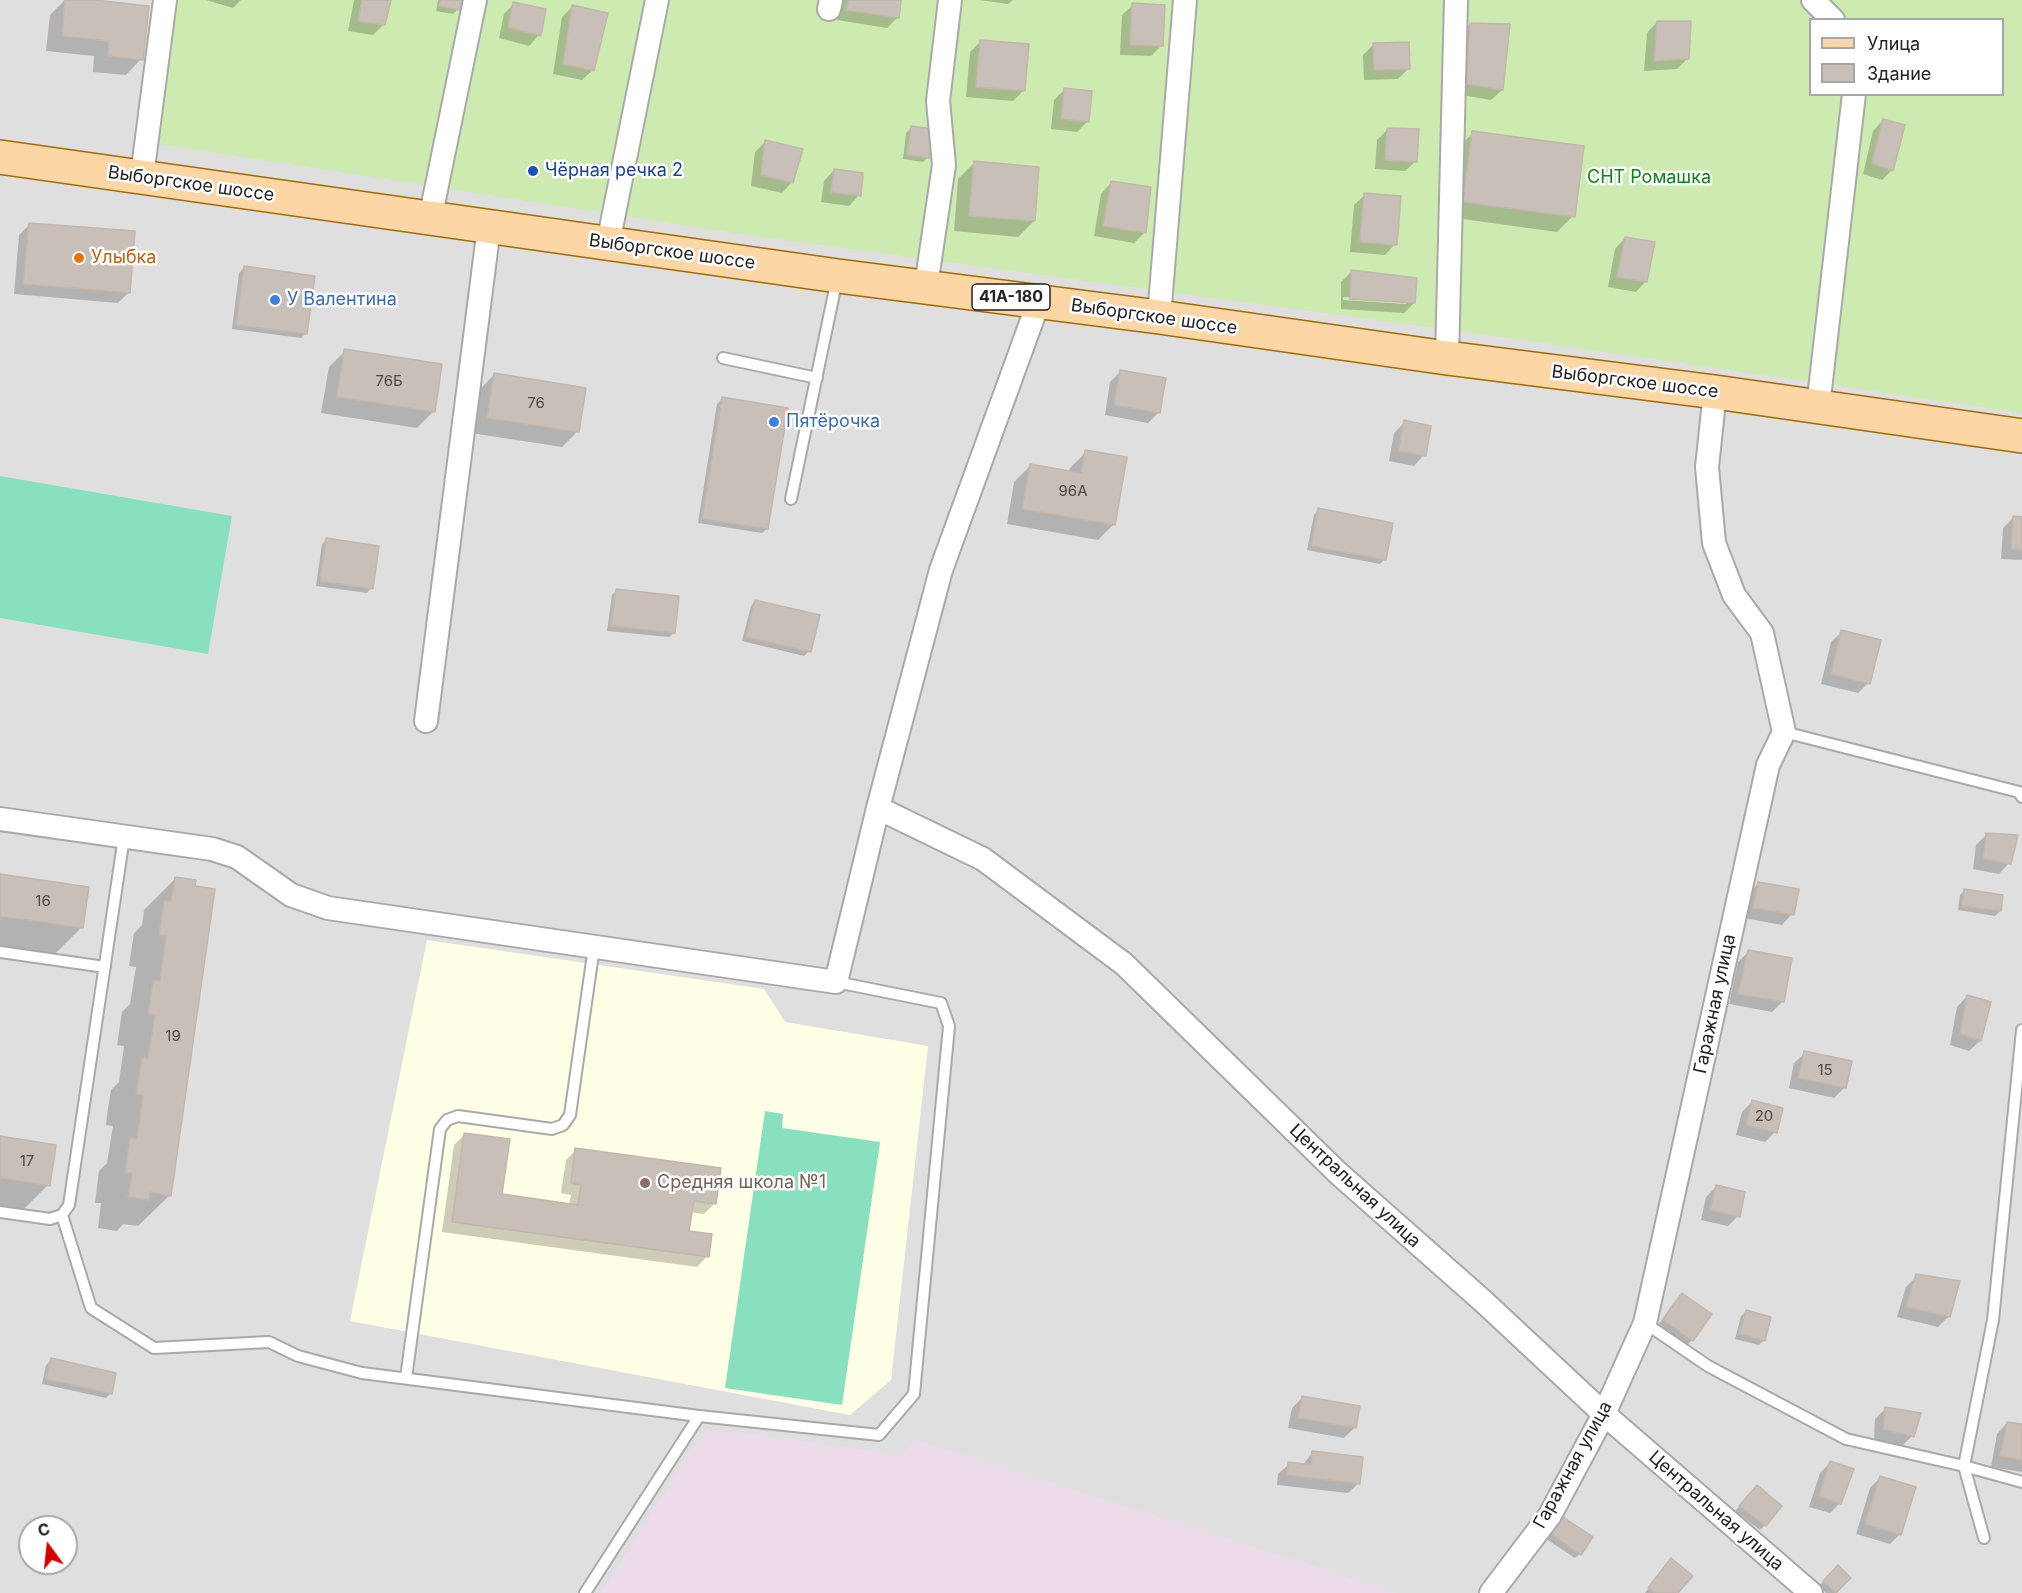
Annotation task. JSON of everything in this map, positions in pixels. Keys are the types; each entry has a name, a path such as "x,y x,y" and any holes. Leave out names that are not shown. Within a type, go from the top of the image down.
{"main road":[{"name":"Выборгское шоссе","path":"0,157 838,276 1715,392 2022,436"}],"street":[{"path":"142,176 165,0"},
{"path":"430,219 475,0"},
{"path":"608,243 657,0"},
{"path":"926,286 944,165 938,101 950,0"},
{"path":"1159,317 1185,0"},
{"path":"1447,358 1456,0"},
{"path":"1813,0 1831,18"},
{"path":"1818,406 1854,96"},
{"path":"426,721 489,227"},
{"path":"0,819 212,849 237,857 291,895 328,908 836,982 878,808 941,570 1039,301"},
{"path":"1715,392 1707,467 1714,543 1734,595 1762,633 1784,732"},
{"name":"Гаражная улица","path":"1491,1593 1550,1515 1604,1414 1645,1323 1767,765 1784,732"},
{"name":"Центральная улица","path":"878,808 983,859 1124,964 1338,1173 1484,1302 1604,1414 1811,1593"}],"lane":[{"path":"791,499 838,276"},
{"path":"723,358 817,378"},
{"path":"1784,732 2019,792 2022,797"},
{"path":"0,1212 50,1219 62,1215 69,1205 124,837"},
{"path":"406,1378 440,1129 447,1120 458,1116 552,1129 562,1125 570,1115 594,946"},
{"path":"0,952 105,967"},
{"path":"62,1215 91,1308 154,1348 269,1342 298,1356 362,1373 699,1416 879,1435 914,1394 949,1026 941,1003 836,982"},
{"path":"1984,1538 1964,1466 1993,1320 2022,1030"},
{"path":"1645,1323 1708,1366 1846,1439 2022,1482"},
{"path":"585,1593 699,1416"}],"shaded area":[{"path":"0,0 2022,0 2022,1593 0,1593"},
{"name":"Средняя школа №1","path":"427,940 764,989 785,1022 928,1046 891,1380 850,1415 350,1321"},
{"path":"705,1428 902,1455 913,1439 1398,1593 601,1593"}],"green space":[{"name":"СНТ Ромашка","path":"160,0 2022,0 2022,413 1523,340 740,234 146,142"},
{"path":"0,476 232,516 208,654 0,618"},
{"path":"765,1111 783,1114 782,1128 880,1142 842,1405 725,1388"}],"building":[{"path":"65,0 95,0 149,6 143,60 108,56 109,41 62,36"},
{"path":"362,0 391,0 385,25 358,21"},
{"path":"441,0 462,0 460,10 439,6"},
{"path":"849,0 901,0 899,18 846,10"},
{"path":"513,2 546,9 541,36 508,27"},
{"path":"1132,3 1165,5 1163,46 1130,45"},
{"path":"572,5 608,13 594,71 563,64"},
{"path":"1657,21 1691,21 1689,59 1654,61"},
{"path":"1470,23 1510,24 1503,90 1466,84"},
{"path":"980,40 1029,44 1025,91 976,87"},
{"path":"1409,42 1410,69 1374,70 1373,43"},
{"path":"1064,88 1092,91 1089,122 1061,119"},
{"path":"1883,119 1905,125 1893,171 1872,163"},
{"path":"911,126 933,129 929,158 907,155"},
{"path":"1387,128 1419,129 1417,162 1385,160"},
{"path":"1472,131 1584,146 1575,217 1463,202"},
{"path":"765,140 803,149 793,183 761,175"},
{"path":"974,161 1039,167 1035,221 969,216"},
{"path":"834,169 863,173 861,196 831,192"},
{"path":"1111,181 1151,187 1146,233 1103,226"},
{"path":"1364,193 1401,196 1397,245 1360,242"},
{"name":"Улыбка","path":"29,223 135,231 130,293 23,284"},
{"path":"1625,237 1655,242 1647,282 1617,277"},
{"name":"У Валентина","path":"244,266 315,276 307,334 236,325"},
{"path":"1351,270 1417,278 1415,303 1350,299"},
{"path":"344,349 442,364 435,412 337,397"},
{"path":"1120,370 1166,378 1160,413 1114,405"},
{"path":"494,373 586,388 579,432 487,418"},
{"path":"722,397 788,408 768,529 702,519"},
{"path":"1404,420 1431,426 1426,456 1398,451"},
{"path":"1085,450 1127,457 1115,525 1022,509 1030,464 1081,473"},
{"path":"1318,508 1393,523 1386,560 1311,546"},
{"path":"2013,516 2022,517 2022,550 2011,549"},
{"path":"326,538 379,546 373,589 320,581"},
{"path":"616,589 679,596 675,633 611,626"},
{"path":"755,600 820,615 811,652 746,637"},
{"path":"1841,630 1881,640 1870,684 1831,674"},
{"path":"1986,833 2018,835 2011,864 1983,859"},
{"path":"0,874 89,887 83,928 0,916"},
{"path":"175,877 196,880 195,886 215,889 171,1196 150,1192 149,1200 128,1197 132,1173 125,1172 130,1138 137,1139 143,1095 136,1094 142,1057 148,1058 155,1015 148,1014 153,980 160,981 166,936 159,935 164,900 171,901"},
{"path":"1758,882 1799,889 1794,915 1753,908"},
{"path":"1964,889 2003,895 2001,911 1962,906"},
{"path":"1748,950 1792,958 1784,1002 1738,994"},
{"path":"1967,995 1991,1002 1981,1041 1960,1034"},
{"path":"1804,1051 1852,1061 1846,1088 1798,1078"},
{"path":"1752,1100 1783,1108 1777,1133 1746,1125"},
{"path":"464,1133 510,1139 502,1194 578,1205 581,1185 571,1183 575,1148 721,1168 716,1204 694,1201 689,1231 712,1234 709,1257 452,1222"},
{"path":"0,1136 56,1145 50,1186 0,1178"},
{"path":"1716,1185 1745,1192 1740,1217 1710,1210"},
{"path":"1916,1274 1960,1281 1950,1317 1906,1307"},
{"path":"1682,1293 1712,1314 1693,1341 1663,1320"},
{"path":"1746,1310 1771,1317 1765,1341 1739,1334"},
{"path":"51,1358 116,1373 112,1394 46,1379"},
{"path":"1302,1396 1360,1406 1356,1428 1298,1418"},
{"path":"1885,1407 1921,1413 1914,1437 1883,1429"},
{"path":"2007,1422 2022,1424 2022,1460 2000,1456"},
{"path":"1312,1451 1363,1457 1360,1484 1287,1475 1288,1462 1311,1465"},
{"path":"1830,1461 1854,1469 1841,1504 1819,1496"},
{"path":"1880,1476 1916,1487 1901,1535 1865,1524"},
{"path":"1757,1485 1782,1506 1766,1526 1739,1506"},
{"path":"1561,1516 1593,1537 1581,1555 1550,1533"},
{"path":"1671,1558 1693,1576 1678,1593 1655,1593 1648,1588"},
{"path":"1838,1565 1851,1578 1836,1593 1823,1581"}],"place":[{"name":"Чёрная речка 2","path":"533,171"},
{"name":"Улыбка","path":"79,258"},
{"name":"У Валентина","path":"275,300"},
{"name":"Пятёрочка","path":"774,422"},
{"name":"Средняя школа №1","path":"645,1183"}]}
